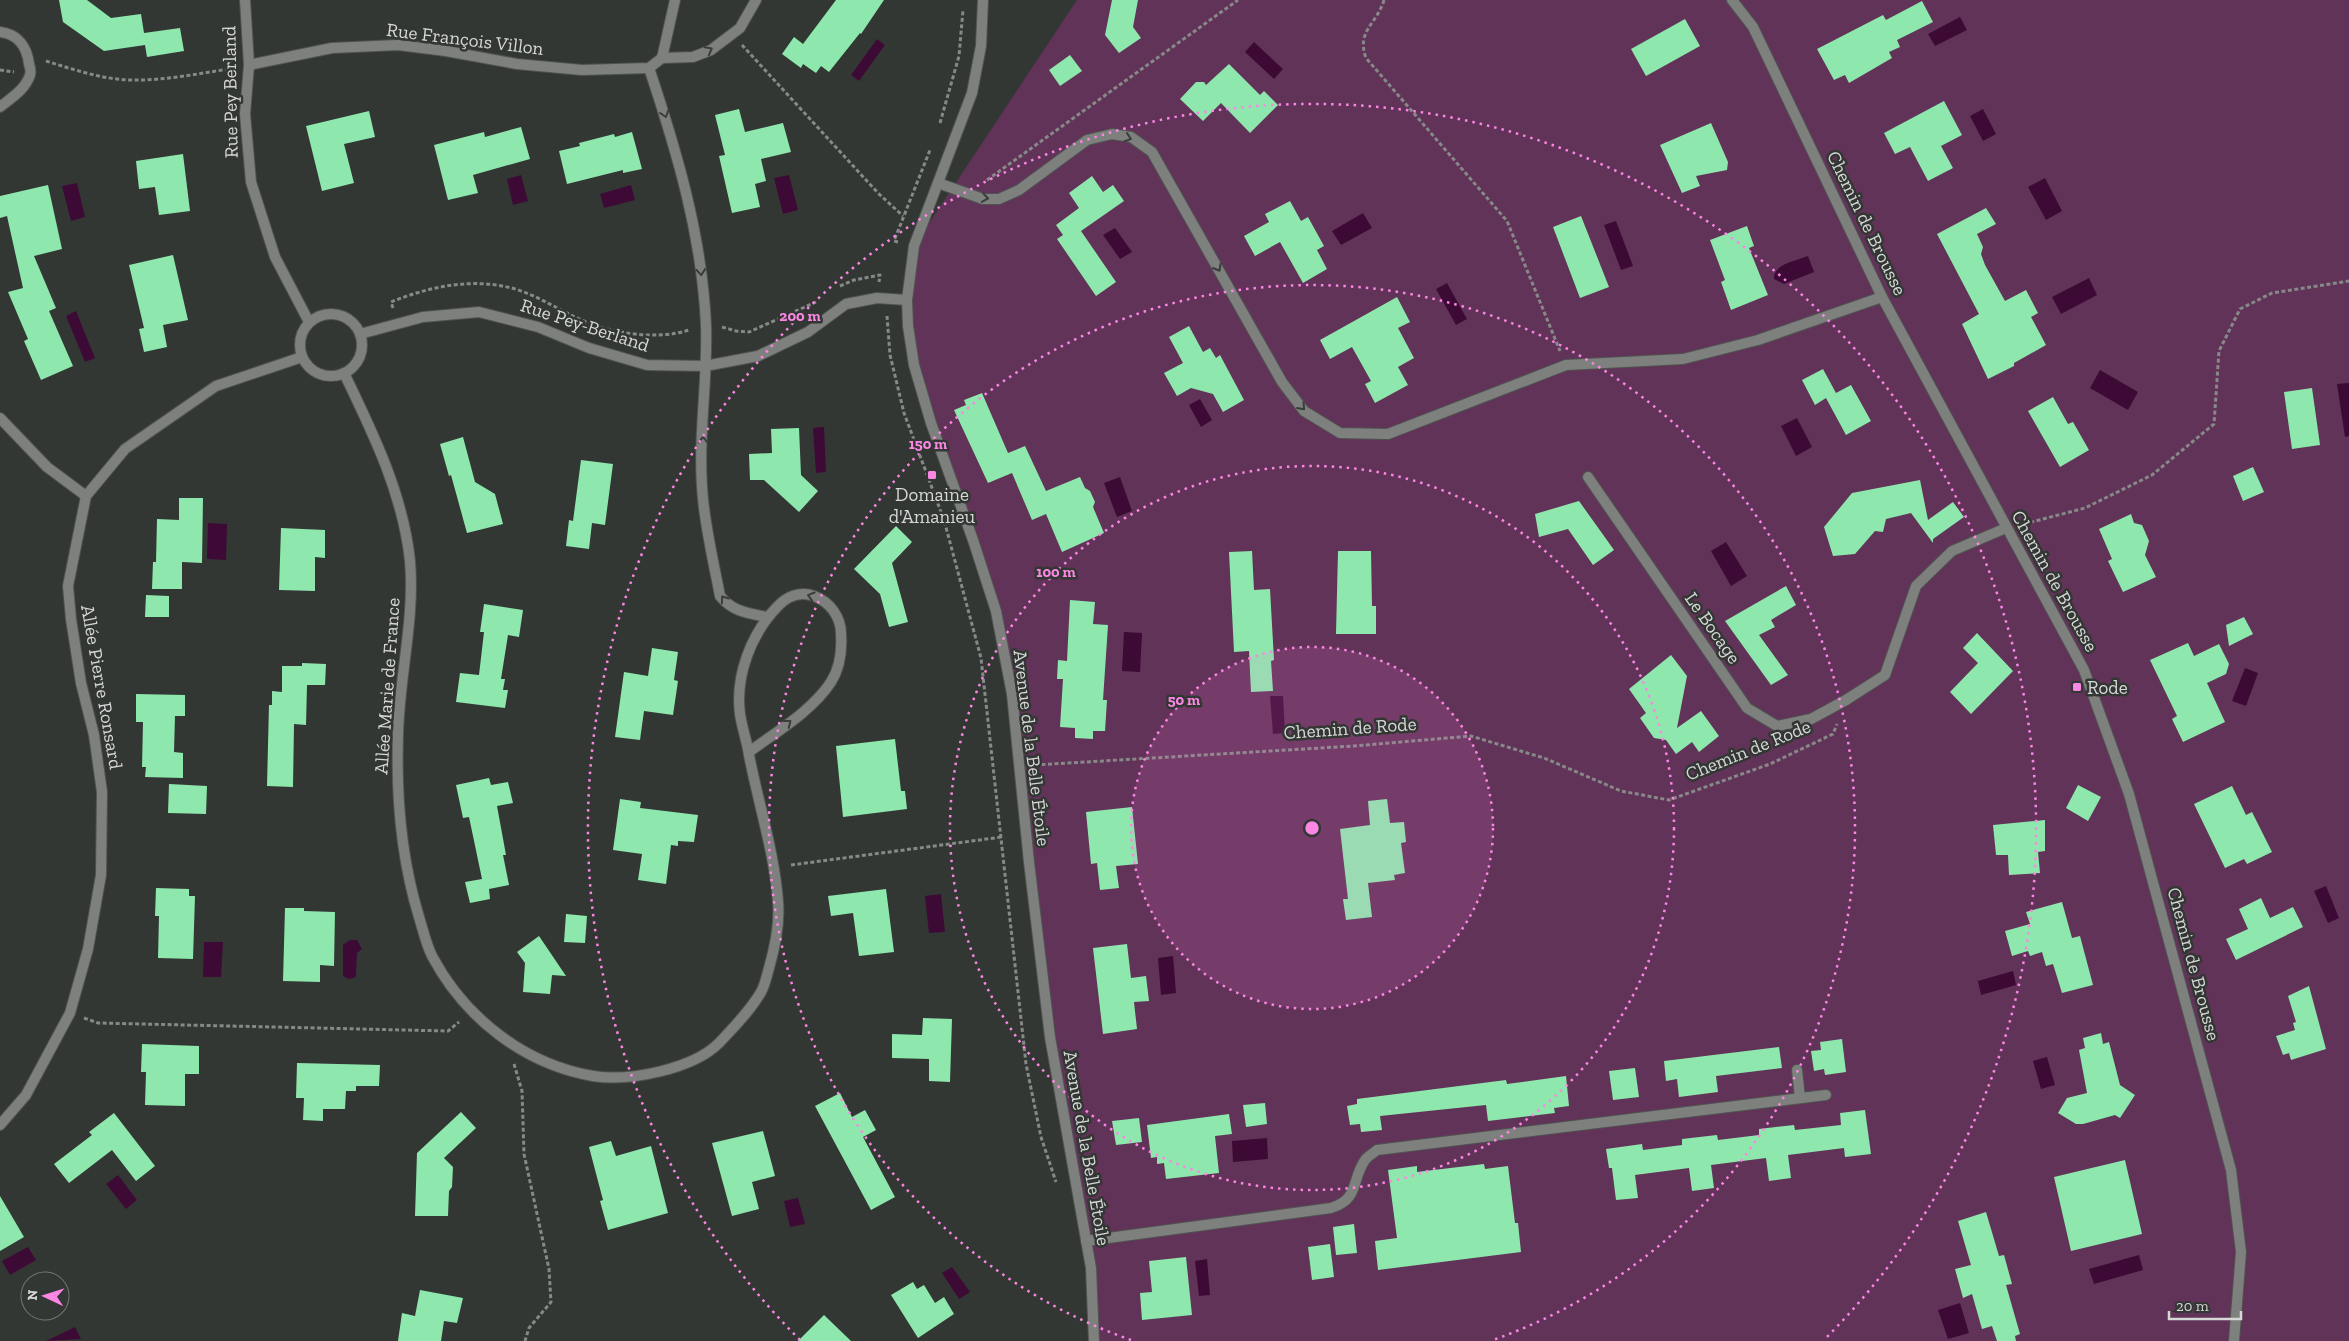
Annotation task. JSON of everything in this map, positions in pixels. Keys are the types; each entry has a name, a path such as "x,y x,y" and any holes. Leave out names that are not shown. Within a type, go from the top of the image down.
{"street":[{"name":"Rue Pey Berland","path":"245,0 249,65 245,114 251,182 275,257 309,322"},
{"path":"662,58 675,0"},
{"path":"756,0 740,28 711,50 693,57 662,58 649,68 677,153 699,246 706,326 702,406 703,499 720,596 727,605 736,610 768,617"},
{"name":"Avenue de la Belle Étoile","path":"983,0 981,46 972,93 914,246 907,300 910,346 920,390 996,611 1012,694 1021,766 1029,862 1050,1037 1094,1296 1094,1341"},
{"name":"Chemin de Brousse","path":"1732,0 1753,27 1882,297 2084,670 2129,794 2232,1170 2241,1252 2234,1341"},
{"path":"0,32 7,33 20,40 28,54 30,74 20,92 0,107"},
{"name":"Rue François Villon","path":"249,65 332,48 398,45 446,51 517,64 582,70 649,68"},
{"path":"938,183 983,199 999,199 1019,190 1087,140 1112,134 1131,137 1152,152 1282,382 1304,411 1340,433 1388,434 1566,365 1683,359 1758,340 1882,297"},
{"name":"Rue Pey-Berland","path":"360,334 422,317 479,312 538,327 589,348 647,365 705,366 758,356 808,332 846,304 877,298 907,300"},
{"path":"328,314 338,315 347,319 360,334 361,352 351,368 344,374 334,376 315,372 302,357 300,338 309,322 328,314"},
{"name":"Allée Pierre Ronsard","path":"0,1125 26,1095 70,1013 88,949 101,875 102,792 94,735 81,683 68,586 86,496 125,449 216,386 302,357"},
{"name":"Allée Marie de France","path":"344,374 380,448 404,523 410,561 410,616 398,731 397,792 404,854 430,953 452,988 472,1013 524,1052 556,1068 598,1077 632,1077 690,1063 713,1049 735,1026 762,990 775,947 778,904 773,867 740,713 742,668 752,645 768,617 781,602 791,596 804,594 818,597 836,613 841,626 842,653 832,681 791,721 749,752"},
{"path":"0,418 47,467 86,496"},
{"name":"Le Bocage","path":"1588,477 1746,708 1777,726 1812,719 1846,700"},
{"path":"1846,700 1885,675 1916,586 1952,550 2006,528"},
{"path":"1798,1070 1800,1098"},
{"path":"1086,1241 1331,1208 1342,1204 1354,1191 1366,1160 1378,1150 1826,1095"}],"path":[{"path":"983,179 988,181 1123,81 1238,0"},
{"path":"1384,0 1381,11 1366,32 1362,46 1366,58 1507,221 1566,365"},
{"path":"939,125 959,56 964,6"},
{"path":"735,48 741,43 878,194 903,216"},
{"path":"45,60 80,71 127,80 156,80 229,69"},
{"path":"894,241 933,142"},
{"path":"835,289 854,280 880,275 877,298"},
{"path":"2006,528 2085,508 2152,476 2214,424 2219,351 2240,309 2272,293 2349,281"},
{"path":"399,323 390,302 446,286 483,284 503,286 524,292 595,325 639,336 675,335 706,326 720,326 736,331 749,332 819,302"},
{"path":"887,323 890,354 904,413 944,520 981,658 1026,1064 1041,1137 1057,1185"},
{"name":"Chemin de Rode","path":"1021,766 1354,746 1471,736 1544,758 1621,791 1669,800 1770,764 1834,734 1846,700"},
{"path":"773,867 1002,837"},
{"path":"70,1013 98,1023 448,1031 472,1013"},
{"path":"508,1041 522,1092 524,1154 549,1270 551,1302 529,1328 525,1341"}],"shaded area":[{"path":"1077,0 2349,0 2349,1341 1094,1341 1094,1296 1057,1087 1021,766 995,611 920,390 908,326 914,246"},
{"path":"1960,17 1967,30 1935,46 1928,34"},
{"path":"877,39 885,45 859,81 851,75"},
{"path":"1254,42 1283,69 1274,79 1245,52"},
{"path":"1983,109 1996,134 1983,141 1970,116"},
{"path":"521,175 528,201 513,205 507,179"},
{"path":"789,175 798,210 783,214 774,178"},
{"path":"2045,178 2062,211 2046,220 2028,187"},
{"path":"77,183 85,217 71,221 62,186"},
{"path":"631,185 635,200 604,208 600,194"},
{"path":"1363,213 1372,228 1341,245 1332,231"},
{"path":"1616,221 1633,266 1621,270 1604,225"},
{"path":"1115,228 1132,252 1120,259 1103,235"},
{"path":"1808,256 1814,272 1784,284 1774,279 1777,270 1781,266"},
{"path":"2089,278 2097,295 2061,314 2052,297"},
{"path":"1447,283 1467,319 1456,325 1436,289"},
{"path":"76,311 95,358 85,362 66,316"},
{"path":"2100,370 2138,392 2128,410 2090,388"},
{"path":"2349,383 2349,436 2345,437 2337,384"},
{"path":"1200,399 1212,420 1201,427 1189,405"},
{"path":"1797,418 1812,447 1796,456 1781,426"},
{"path":"824,427 826,472 816,473 813,428"},
{"path":"1120,477 1132,511 1117,517 1104,483"},
{"path":"208,523 227,524 226,560 207,559"},
{"path":"1726,542 1747,576 1731,586 1711,551"},
{"path":"1124,632 1142,633 1140,672 1122,671"},
{"path":"2245,668 2258,673 2246,706 2232,701"},
{"path":"1270,696 1283,696 1285,733 1273,734"},
{"path":"2326,886 2339,918 2328,923 2314,891"},
{"path":"941,894 945,932 929,933 925,896"},
{"path":"350,940 357,940 362,949 357,953 356,977 349,979 343,976 343,945"},
{"path":"204,942 223,942 221,977 203,977"},
{"path":"1173,956 1176,993 1161,995 1158,958"},
{"path":"2013,971 2016,985 1981,995 1978,981"},
{"path":"2047,1057 2055,1085 2041,1089 2033,1061"},
{"path":"1267,1138 1268,1159 1233,1162 1232,1141"},
{"path":"118,1175 137,1200 126,1209 106,1184"},
{"path":"798,1198 805,1224 790,1227 784,1201"},
{"path":"28,1247 36,1260 10,1275 2,1261"},
{"path":"2139,1255 2143,1270 2094,1284 2089,1269"},
{"path":"1207,1259 1210,1295 1199,1296 1195,1261"},
{"path":"952,1267 970,1292 959,1299 942,1273"},
{"path":"1960,1303 1969,1333 1948,1339 1938,1310"},
{"path":"75,1327 81,1339 46,1341"}],"building":[{"path":"59,0 87,0 111,18 141,14 144,33 180,28 184,51 147,57 145,45 104,51 63,22"},
{"path":"836,0 884,0 861,34 829,72 821,66 816,73 803,64 801,68 782,54 794,37 803,44"},
{"path":"1112,0 1138,0 1133,27 1141,38 1119,53 1105,35"},
{"path":"1922,1 1933,22 1897,40 1900,47 1889,52 1892,58 1849,83 1845,75 1834,80 1817,49 1883,15 1886,20"},
{"path":"1685,19 1700,46 1646,76 1631,49"},
{"path":"1070,55 1082,71 1060,86 1049,70"},
{"path":"1229,64 1260,95 1264,91 1278,105 1250,133 1221,103 1203,121 1180,99 1196,82 1204,82 1206,85"},
{"path":"1944,101 1962,135 1941,146 1953,168 1928,181 1910,147 1895,154 1884,133"},
{"path":"739,109 745,132 783,123 791,152 761,159 766,181 755,184 760,207 732,213 719,156 725,155 715,115"},
{"path":"369,111 375,137 344,144 354,183 322,191 306,126"},
{"path":"1711,123 1728,162 1727,170 1696,176 1700,186 1682,193 1660,145"},
{"path":"521,127 530,159 473,175 478,193 448,200 434,145 484,132 485,137"},
{"path":"632,132 642,169 623,173 623,170 567,184 559,151 580,146 579,143 614,134 615,137"},
{"path":"183,154 190,211 159,215 155,187 139,189 136,161"},
{"path":"1092,176 1103,192 1113,185 1124,201 1081,231 1116,282 1096,296 1057,239 1063,235 1056,225 1079,208 1069,193"},
{"path":"48,185 62,249 34,256 56,308 49,311 73,366 41,380 24,341 28,339 8,292 23,288 7,216 0,218 0,196"},
{"path":"1290,201 1301,221 1308,217 1324,246 1317,250 1327,269 1303,283 1280,242 1255,256 1244,236 1269,222 1265,214"},
{"path":"1986,208 1996,224 1977,234 1983,247 1981,254 1985,265 2005,301 2026,290 2038,313 2031,317 2046,345 2014,363 2014,366 1988,379 1962,324 1979,314 1937,234"},
{"path":"1581,216 1609,287 1580,298 1553,227"},
{"path":"1747,226 1754,246 1749,248 1768,295 1731,310 1721,282 1725,280 1710,240"},
{"path":"173,255 188,320 163,325 167,347 144,352 139,329 144,328 129,265"},
{"path":"1397,297 1410,322 1398,328 1414,358 1398,367 1408,385 1375,403 1365,384 1371,381 1352,347 1330,359 1320,340"},
{"path":"1189,326 1203,352 1210,348 1216,358 1220,355 1244,400 1223,412 1213,394 1191,388 1177,396 1164,373 1183,363 1169,337"},
{"path":"1823,369 1836,393 1851,385 1871,421 1846,435 1826,398 1815,405 1802,380"},
{"path":"2312,388 2320,445 2292,449 2284,392"},
{"path":"982,393 1008,453 1025,446 1046,491 1080,477 1095,502 1093,507 1104,533 1062,552 1046,514 1032,520 1012,473 988,483 954,410 966,405 964,400"},
{"path":"2053,397 2068,424 2073,422 2089,450 2060,467 2028,411"},
{"path":"799,428 801,475 818,491 799,512 764,480 750,480 749,454 772,453 771,429"},
{"path":"463,437 475,482 495,494 503,524 467,533 451,475 449,476 440,444"},
{"path":"581,460 613,464 605,525 592,523 589,549 566,546 569,520 573,521"},
{"path":"2253,467 2264,492 2243,501 2233,476"},
{"path":"1920,480 1928,520 1953,502 1964,517 1933,539 1933,543 1911,513 1886,519 1883,532 1875,531 1855,554 1833,556 1824,527 1852,493"},
{"path":"179,498 203,498 202,563 182,562 182,589 152,589 153,562 156,562 157,519 179,520"},
{"path":"1579,501 1614,550 1593,565 1568,529 1539,537 1535,514"},
{"path":"2131,514 2134,523 2142,525 2149,541 2145,555 2156,577 2123,592 2108,561 2112,559 2099,529"},
{"path":"896,526 912,542 892,563 908,622 889,627 880,594 854,569"},
{"path":"281,528 325,530 325,558 315,557 315,591 279,590"},
{"path":"1252,551 1254,590 1270,589 1274,660 1271,661 1273,691 1251,692 1249,651 1234,652 1229,552"},
{"path":"1338,551 1371,551 1372,606 1376,606 1376,634 1336,634"},
{"path":"1786,586 1796,605 1771,620 1775,627 1759,635 1788,675 1771,685 1725,621"},
{"path":"146,595 169,596 169,617 145,617"},
{"path":"1070,600 1095,602 1093,624 1108,625 1103,700 1107,700 1105,731 1093,731 1093,739 1075,738 1075,728 1060,727 1063,679 1057,679 1058,660 1067,661"},
{"path":"484,604 523,610 519,637 508,635 501,679 505,679 503,690 508,690 505,708 456,702 460,673 479,675 484,632 480,632"},
{"path":"2244,617 2253,634 2229,646 2226,625"},
{"path":"1977,633 2013,671 1971,714 1950,692 1978,663 1963,648"},
{"path":"2188,643 2194,656 2219,644 2229,664 2226,674 2207,683 2225,722 2183,742 2172,719 2177,716 2150,660"},
{"path":"652,648 678,652 674,680 678,681 673,715 644,711 640,740 615,737 624,672 648,676"},
{"path":"1671,655 1687,676 1677,728 1701,711 1719,736 1699,752 1692,742 1676,754 1666,740 1654,738 1640,718 1646,713 1629,689"},
{"path":"302,663 326,664 325,685 307,685 306,725 294,724 293,787 267,786 269,705 272,705 272,691 282,692 282,666 302,666"},
{"path":"136,694 185,695 185,716 175,716 174,752 183,753 183,778 145,777 146,767 142,767 143,722 136,722"},
{"path":"895,739 901,791 905,791 907,809 843,817 836,746"},
{"path":"489,778 491,785 508,782 513,803 497,806 506,855 503,855 509,885 489,889 490,899 470,903 465,882 482,879 469,817 463,818 456,785"},
{"path":"169,784 207,786 206,814 168,813"},
{"path":"2078,785 2101,797 2088,821 2066,808"},
{"path":"2232,786 2246,815 2252,812 2272,852 2247,864 2244,859 2225,868 2194,804"},
{"path":"620,799 641,802 640,808 698,815 694,842 678,841 678,846 671,845 666,884 638,880 642,854 613,850"},
{"path":"1387,799 1390,823 1404,822 1406,842 1401,843 1405,873 1394,875 1395,880 1368,883 1372,917 1346,920 1343,899 1348,899 1340,829 1370,825 1368,801"},
{"path":"1132,807 1138,864 1116,866 1119,888 1100,890 1097,863 1091,864 1086,812"},
{"path":"2045,820 2045,851 2038,852 2040,873 2009,875 2008,855 1996,855 1993,825"},
{"path":"156,888 189,889 189,896 195,896 193,959 158,958 159,916 155,916"},
{"path":"886,889 894,952 859,956 853,913 831,916 828,896"},
{"path":"2261,898 2270,918 2293,907 2303,927 2236,960 2226,939 2248,929 2239,909"},
{"path":"2062,902 2072,938 2080,936 2093,985 2062,993 2053,964 2046,966 2042,952 2030,956 2028,951 2012,956 2005,931 2030,924 2026,912"},
{"path":"285,908 304,908 304,911 335,912 334,966 320,965 320,982 283,981"},
{"path":"566,914 587,916 585,943 564,942"},
{"path":"539,936 566,976 552,975 550,994 523,992 525,963 517,952"},
{"path":"1127,944 1131,978 1146,976 1149,1001 1134,1002 1137,1029 1103,1034 1093,948"},
{"path":"2309,986 2326,1049 2291,1060 2289,1053 2283,1055 2276,1036 2295,1030 2293,1023 2296,1022 2288,996"},
{"path":"923,1018 952,1019 950,1082 929,1081 929,1059 892,1058 892,1034 922,1035"},
{"path":"2101,1033 2103,1044 2109,1042 2120,1085 2135,1095 2120,1118 2115,1115 2083,1124 2076,1124 2058,1113 2067,1098 2087,1093 2079,1050 2085,1048 2083,1038"},
{"path":"1842,1039 1846,1072 1825,1075 1824,1069 1814,1071 1811,1051 1821,1050 1820,1042"},
{"path":"142,1044 199,1046 199,1074 185,1074 185,1106 145,1105 146,1072 141,1072"},
{"path":"1779,1047 1782,1068 1716,1076 1718,1092 1679,1097 1677,1079 1666,1081 1664,1061"},
{"path":"297,1063 380,1065 379,1086 356,1086 356,1091 346,1091 345,1109 323,1109 323,1121 303,1120 304,1098 296,1098"},
{"path":"1635,1068 1639,1097 1613,1100 1609,1071"},
{"path":"1566,1076 1569,1106 1554,1108 1555,1113 1488,1121 1486,1105 1380,1116 1382,1130 1361,1132 1360,1124 1350,1125 1347,1106 1357,1104 1357,1099 1506,1080 1507,1084"},
{"path":"840,1093 852,1117 865,1110 876,1130 863,1137 895,1197 871,1210 815,1106"},
{"path":"1265,1103 1267,1124 1246,1127 1243,1105"},
{"path":"1865,1110 1871,1154 1845,1157 1844,1148 1788,1155 1791,1178 1769,1181 1766,1158 1711,1165 1714,1188 1692,1191 1689,1168 1635,1175 1638,1198 1616,1200 1612,1168 1609,1168 1606,1149 1642,1144 1643,1150 1682,1145 1682,1139 1717,1135 1718,1140 1759,1135 1759,1129 1794,1125 1795,1130 1841,1125 1840,1113"},
{"path":"461,1112 476,1128 444,1158 453,1167 452,1187 449,1191 448,1216 415,1216 417,1153"},
{"path":"114,1113 155,1166 136,1181 112,1150 69,1183 54,1164 92,1135 89,1132"},
{"path":"1229,1114 1232,1134 1215,1136 1219,1173 1166,1179 1164,1163 1157,1164 1157,1157 1151,1158 1147,1125"},
{"path":"1139,1118 1142,1142 1116,1145 1112,1121"},
{"path":"763,1131 775,1176 752,1182 759,1209 732,1216 712,1143"},
{"path":"611,1141 616,1156 651,1146 668,1213 608,1230 600,1201 603,1200 589,1147"},
{"path":"2125,1160 2142,1234 2071,1251 2054,1177"},
{"path":"1484,1164 1485,1169 1508,1166 1515,1223 1518,1223 1521,1252 1378,1270 1375,1241 1397,1238 1388,1170 1417,1166 1417,1172"},
{"path":"0,1196 24,1237 0,1251"},
{"path":"1986,1212 1999,1256 2004,1255 2012,1284 2006,1285 2020,1334 2015,1336 2016,1341 1997,1341 1992,1326 1982,1329 1972,1294 1963,1298 1955,1269 1971,1265 1958,1221"},
{"path":"1354,1224 1357,1253 1336,1255 1333,1227"},
{"path":"1330,1244 1334,1277 1312,1280 1308,1247"},
{"path":"1186,1257 1192,1315 1142,1320 1140,1293 1152,1292 1149,1261"},
{"path":"913,1282 917,1289 924,1285 935,1303 944,1297 954,1314 918,1338 891,1295"},
{"path":"420,1290 463,1298 457,1323 444,1321 441,1341 398,1341 402,1313 415,1316"},
{"path":"824,1315 851,1341 798,1341"}],"place":[{"name":"Domaine d'Amanieu","path":"932,475"},
{"name":"Rode","path":"2077,687"}]}
